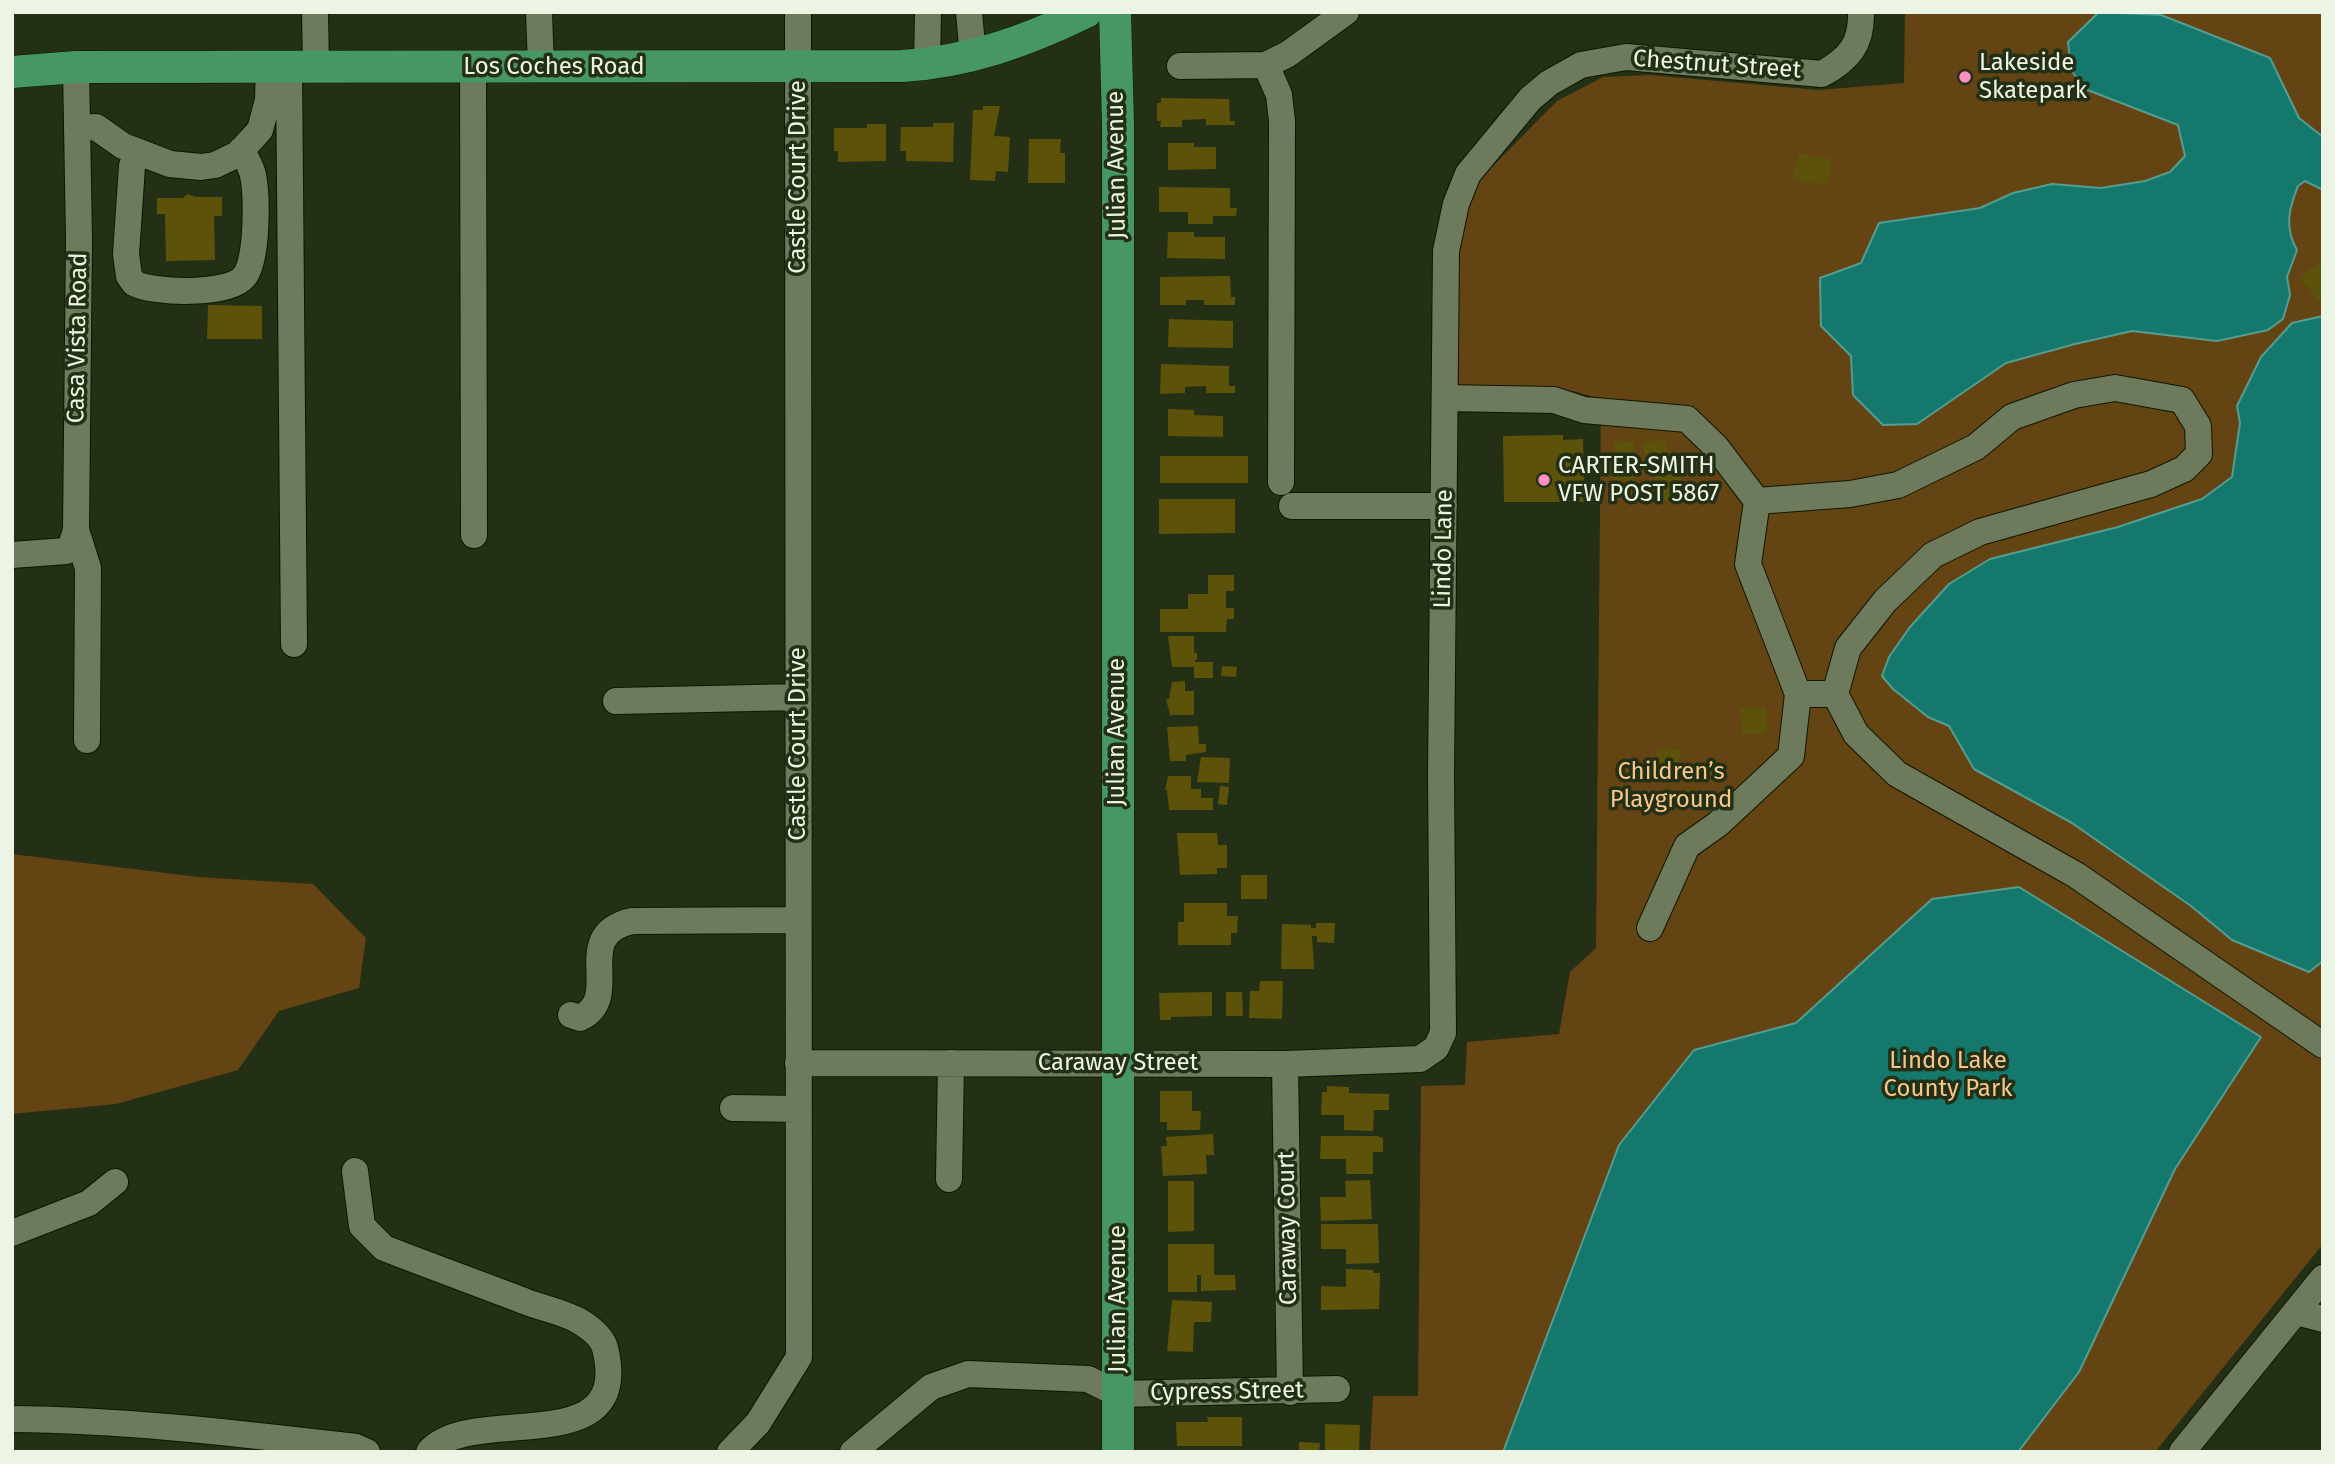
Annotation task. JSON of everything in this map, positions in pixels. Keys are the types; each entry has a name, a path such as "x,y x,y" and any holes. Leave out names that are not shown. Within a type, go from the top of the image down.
{"main road":[{"name":"Los Coches Road","path":"12,72 76,68 798,67 927,64 973,57 1040,33 1086,12"},
{"name":"Julian Avenue","path":"1115,12 1118,124 1118,1452"}],"street":[{"path":"76,128 96,127 138,153 170,164 201,167 227,160 260,130 315,12"},
{"path":"539,12 541,67"},
{"name":"Castle Court Drive","path":"730,1452 758,1423 799,1357 798,12"},
{"path":"927,64 928,12"},
{"path":"969,12 973,57"},
{"path":"1180,66 1266,65 1288,54 1346,12"},
{"name":"Chestnut Street","path":"1549,83 1581,65 1626,57 1822,74 1843,62 1858,43 1861,18"},
{"path":"1266,65 1279,95 1282,121 1287,494 1444,506"},
{"path":"473,66 474,534"},
{"name":"Casa Vista Road","path":"76,68 79,239 76,530 88,568 86,740"},
{"path":"291,68 294,644"},
{"name":"Lindo Lane","path":"1436,1048 1443,1033 1441,775 1446,251 1456,204 1468,174 1530,99 1549,83"},
{"path":"138,153 131,166 127,267 134,283 150,290 170,291 233,284 244,278 254,252 254,179 241,150"},
{"path":"1757,500 1850,494 1898,485 1976,447 2012,417 2074,395 2115,388 2182,400 2198,426 2199,454 2183,469 2151,484 1980,532 1933,555 1885,601 1848,648 1835,694 1856,734 1896,775 2076,875 2323,1045"},
{"path":"1445,398 1554,400 1584,410 1686,419 1716,447 1757,500 1748,564 1798,694 1791,756 1718,824 1687,846 1650,928"},
{"path":"12,555 66,551 71,546 76,530"},
{"path":"1798,694 1835,694"},
{"path":"616,701 798,697"},
{"path":"570,1015 580,1018 592,1013 598,1001 600,941 613,925 632,921 798,920"},
{"name":"Caraway Street","path":"798,1063 1285,1064 1420,1059 1436,1048"},
{"path":"949,1179 951,1063"},
{"name":"Caraway Court","path":"1285,1064 1290,1392"},
{"path":"733,1108 798,1109"},
{"path":"355,1171 362,1226 384,1248 578,1320 604,1344 610,1377 603,1399 592,1412 569,1423 457,1436 436,1444 429,1452"},
{"path":"12,1233 89,1203 115,1182"},
{"path":"2182,1452 2323,1278"},
{"path":"2296,1312 2323,1319"},
{"name":"Cypress Street","path":"853,1452 930,1387 968,1374 1088,1379 1118,1394 1337,1389"},
{"path":"12,1419 249,1435 356,1447 367,1452"}],"green space":[{"name":"Lindo Lake County Park","path":"1905,12 2323,12 2323,1244 2155,1452 1370,1452 1373,1396 1418,1396 1421,1086 1465,1085 1467,1042 1559,1034 1570,972 1596,948 1601,399 1573,391 1459,389 1457,259 1462,216 1480,179 1557,101 1603,77 1650,75 1818,90 1904,83"},
{"path":"12,854 198,877 313,884 366,938 359,988 279,1011 238,1070 116,1104 12,1114"}],"water":[{"path":"2099,12 2161,15 2270,58 2299,118 2323,137 2323,190 2305,181 2298,186 2290,210 2290,234 2297,250 2287,277 2290,295 2283,319 2268,330 2217,341 2132,331 2075,344 2006,363 1917,424 1883,425 1853,395 1851,356 1821,326 1820,278 1861,263 1879,223 1980,208 2013,193 2052,184 2101,188 2145,181 2170,172 2185,156 2178,125 2085,89 2071,70 2068,42"},
{"path":"2323,316 2323,961 2309,972 2232,940 2191,906 2072,823 1974,769 1949,726 1928,717 1893,689 1882,676 1889,657 1910,627 1949,584 1990,559 2118,527 2202,499 2232,477 2240,423 2237,406 2261,357 2292,323"},
{"path":"2019,887 2261,1037 2175,1169 2079,1372 2018,1452 1503,1452 1619,1145 1694,1050 1796,1023 1932,899"}],"building":[{"path":"1161,98 1229,99 1230,121 1235,121 1235,125 1206,125 1206,119 1182,120 1182,127 1160,127 1161,121 1157,121 1157,103 1161,103"},
{"path":"983,106 1000,106 994,136 1010,137 1008,172 996,171 995,181 970,180 973,110 983,110"},
{"path":"933,123 954,123 953,162 906,161 906,151 900,151 901,127 933,127"},
{"path":"867,124 886,124 886,161 838,162 838,151 834,151 834,128 867,128"},
{"path":"1029,139 1061,139 1060,153 1065,153 1065,183 1028,183"},
{"path":"1168,143 1194,143 1194,147 1216,147 1216,169 1168,170"},
{"path":"1799,153 1832,159 1827,186 1793,179"},
{"path":"1159,187 1230,188 1230,208 1237,208 1236,216 1213,216 1213,224 1188,224 1188,212 1159,212"},
{"path":"187,194 196,197 222,197 222,216 214,216 215,260 166,261 165,214 157,214 157,198 183,198"},
{"path":"1168,232 1194,232 1194,237 1225,237 1225,259 1167,258"},
{"path":"2323,260 2323,299 2319,302 2300,277"},
{"path":"1230,276 1231,297 1235,297 1235,305 1204,305 1204,300 1186,300 1186,305 1160,305 1160,277"},
{"path":"208,305 262,306 262,339 207,339"},
{"path":"1169,319 1233,321 1233,348 1168,347"},
{"path":"1161,364 1229,366 1229,386 1235,386 1235,393 1206,393 1206,386 1185,387 1185,393 1160,394"},
{"path":"1168,409 1194,410 1194,415 1223,416 1223,437 1168,436"},
{"name":"CARTER-SMITH VFW POST 5867","path":"1563,435 1563,440 1583,439 1585,502 1504,502 1503,436"},
{"path":"1665,438 1669,457 1682,454 1686,473 1681,474 1686,496 1660,502 1650,461 1647,462 1642,443"},
{"path":"1614,441 1634,442 1633,481 1613,480"},
{"path":"1160,456 1248,456 1248,483 1160,483"},
{"path":"1159,499 1235,499 1235,533 1159,534"},
{"path":"1208,575 1234,575 1234,591 1226,591 1226,608 1234,608 1234,619 1227,619 1226,632 1160,632 1160,609 1188,609 1188,594 1208,594"},
{"path":"1168,636 1194,636 1194,653 1197,653 1197,659 1194,662 1213,662 1213,678 1194,678 1194,667 1172,667"},
{"path":"1222,666 1237,667 1236,677 1221,676"},
{"path":"1185,681 1185,691 1194,691 1194,715 1170,715 1166,699 1169,699 1172,682"},
{"path":"1766,707 1767,733 1742,735 1740,708"},
{"path":"1198,726 1199,744 1206,744 1206,752 1186,755 1186,761 1170,761 1167,727"},
{"path":"1656,748 1680,750 1678,771 1655,769"},
{"path":"1201,757 1230,758 1229,783 1197,782"},
{"path":"1168,776 1191,776 1191,789 1201,789 1201,798 1213,798 1213,810 1169,810 1165,790"},
{"path":"1220,786 1229,787 1227,805 1218,804"},
{"path":"1177,833 1217,833 1218,845 1227,845 1227,868 1217,868 1217,874 1180,875"},
{"path":"1241,875 1267,875 1267,899 1241,899"},
{"path":"1184,903 1227,903 1227,916 1238,916 1237,933 1231,933 1231,945 1178,945 1178,922 1184,922"},
{"path":"1316,923 1335,923 1334,943 1317,942 1317,936 1312,936 1314,969 1281,969 1282,924 1311,925 1311,928 1316,928"},
{"path":"1260,981 1283,981 1282,1019 1249,1018 1250,991 1259,991"},
{"path":"1212,992 1212,1016 1171,1017 1171,1020 1160,1020 1159,993"},
{"path":"1226,992 1242,992 1243,1016 1226,1016"},
{"path":"1327,1086 1349,1087 1349,1093 1389,1094 1389,1110 1374,1110 1373,1131 1344,1130 1344,1115 1321,1115 1322,1092 1327,1092"},
{"path":"1160,1091 1192,1091 1192,1111 1201,1111 1200,1130 1167,1130 1167,1122 1160,1122"},
{"path":"1213,1134 1214,1155 1206,1155 1207,1174 1163,1176 1161,1146 1167,1146 1166,1137"},
{"path":"1321,1136 1383,1138 1383,1152 1373,1152 1373,1174 1346,1174 1346,1159 1320,1159"},
{"path":"1370,1180 1372,1219 1321,1221 1320,1197 1346,1197 1345,1181"},
{"path":"1168,1181 1194,1181 1194,1231 1168,1232"},
{"path":"1321,1224 1378,1224 1379,1263 1346,1264 1346,1249 1321,1249"},
{"path":"1168,1244 1214,1244 1214,1275 1235,1275 1236,1290 1201,1291 1201,1275 1197,1275 1197,1292 1168,1292"},
{"path":"1346,1269 1373,1270 1373,1273 1380,1273 1379,1309 1321,1310 1321,1286 1346,1287"},
{"path":"1172,1300 1212,1302 1211,1322 1194,1322 1193,1352 1167,1351"},
{"path":"1207,1417 1242,1417 1242,1446 1177,1446 1176,1422 1208,1422"},
{"path":"1325,1424 1360,1425 1359,1452 1325,1452"},
{"path":"1299,1442 1320,1443 1319,1452 1299,1452"}],"place":[{"name":"Lakeside Skatepark","path":"1965,77"},
{"name":"CARTER-SMITH VFW POST 5867","path":"1544,480"}],"park label":[{"name":"Children’s Playground","path":"1671,786"}]}
